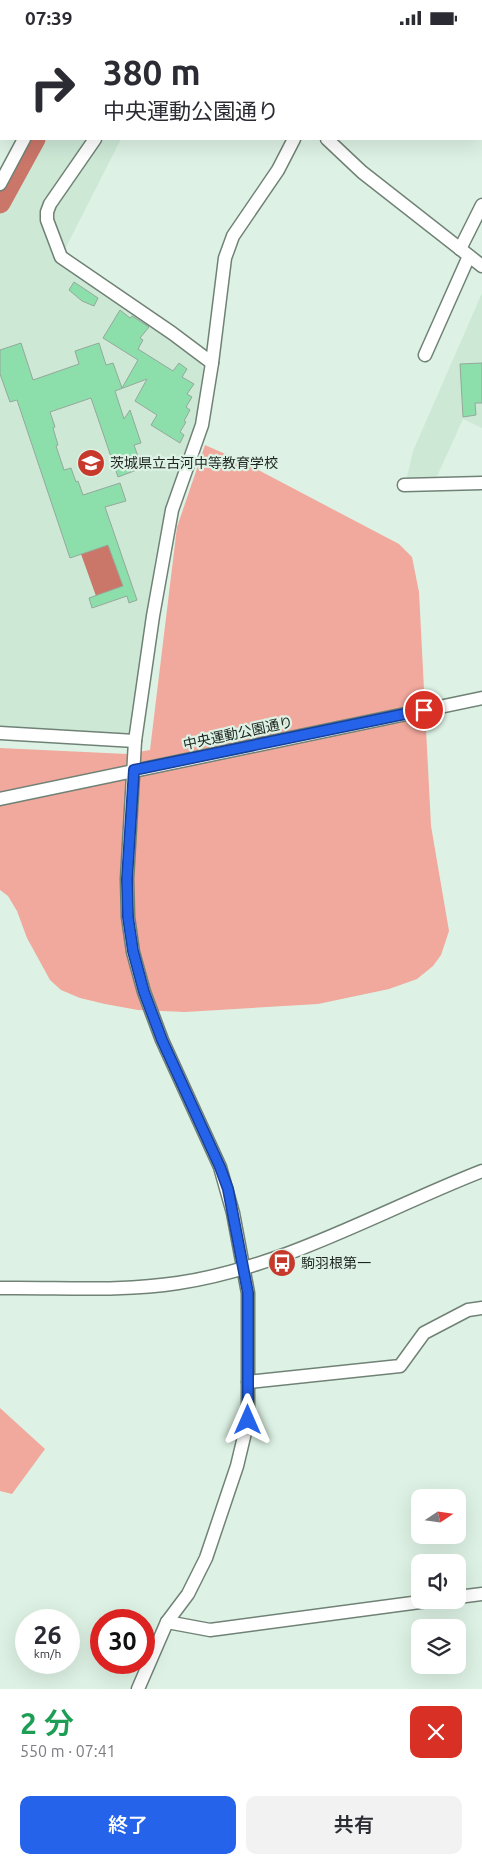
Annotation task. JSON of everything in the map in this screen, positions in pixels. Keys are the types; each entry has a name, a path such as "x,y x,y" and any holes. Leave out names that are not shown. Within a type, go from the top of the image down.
{"street":[{"path":"0,184 23,140"},
{"path":"94,140 50,204 47,212 47,220 61,257 172,333 212,363"},
{"path":"138,1689 167,1622 188,1594 214,1539 237,1466 248,1420 248,1293 233,1213 220,1167 162,1040 144,992 133,951 128,917 127,879 136,741 152,616 172,510 202,425 225,258 233,236 278,170 293,140"},
{"path":"328,140 362,172 482,266"},
{"path":"424,355 482,205"},
{"path":"404,485 482,483"},
{"name":"中央運動公園通り","path":"0,799 482,698"},
{"path":"0,733 136,741"},
{"path":"0,1289 141,1287 178,1283 242,1269 301,1248 482,1171"},
{"path":"248,1382 400,1366 424,1333 468,1310 482,1308"},
{"path":"466,1596 482,1594"},
{"path":"167,1622 210,1630 411,1603"}],"shaded area":[{"name":"茨城県立古河中等教育学校","path":"38,140 120,140 58,263 116,301 200,362 203,370 196,420 166,506 155,560 131,734 0,726 0,209"},
{"path":"482,293 482,428 463,419 435,481 406,481 413,451"},
{"path":"205,445 241,461 399,544 412,557 419,592 431,826 449,931 441,955 433,966 417,979 389,989 318,1004 185,1012 138,1010 105,1004 80,998 61,990 50,980 27,938 17,911 8,896 0,890 0,748 127,754 150,750 177,527"},
{"path":"108,545 123,586 96,596 81,554"},
{"path":"0,1408 45,1449 12,1494 0,1491"}],"building":[{"path":"74,282 98,298 94,306 82,301 69,290"},
{"path":"120,310 130,318 132,316 149,327 140,338 143,340 138,349 173,371 179,363 187,369 182,377 194,384 187,394 192,397 186,407 190,410 180,432 184,435 180,443 151,425 157,415 135,401 147,379 115,391 124,419 130,410 141,443 134,445 142,468 118,477 91,398 50,412 55,427 53,428 58,445 56,446 64,470 71,468 83,495 120,483 126,501 105,507 137,600 129,603 127,596 92,608 89,598 123,586 108,545 70,558 17,400 10,402 0,374 0,350 21,343 33,380 79,364 75,351 99,343 106,365 113,363 122,388 138,360 103,338"},
{"path":"482,363 482,403 475,403 476,415 463,417 460,364"}],"waterway":[{"path":"0,203 34,140"}],"place":[{"name":"茨城県立古河中等教育学校","path":"91,463"},
{"name":"駒羽根第一","path":"282,1263"}],"route":[{"path":"248,1420 248,1293 228,1189 220,1167 162,1040 144,992 133,951 128,917 127,879 134,770 424,710"}]}
